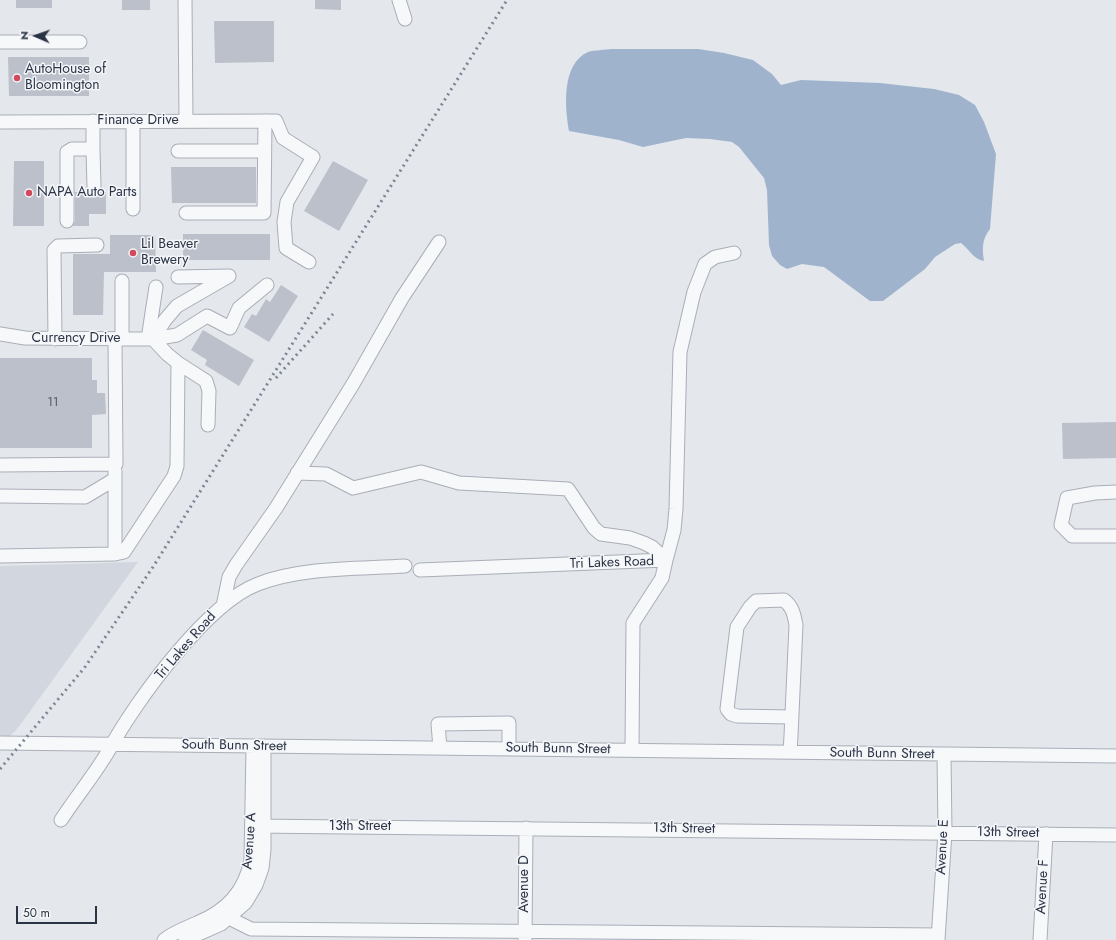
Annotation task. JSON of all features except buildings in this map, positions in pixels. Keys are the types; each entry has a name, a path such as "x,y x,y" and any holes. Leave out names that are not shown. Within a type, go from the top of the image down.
{"street":[{"path":"186,0 186,121"},
{"path":"398,0 405,18"},
{"path":"0,42 80,42"},
{"path":"133,121 133,209"},
{"path":"186,214 264,213 264,151 270,121"},
{"path":"270,121 283,138 313,157 287,202 284,222 286,248 309,262"},
{"name":"Finance Drive","path":"0,122 270,121"},
{"path":"93,122 94,187"},
{"path":"67,221 67,152 72,149 93,149"},
{"path":"178,151 264,151"},
{"path":"222,606 229,577 298,473 353,384 402,298 439,242"},
{"path":"55,339 54,250 58,246 97,245"},
{"name":"Tri Lakes Road","path":"420,570 552,565 604,565 666,560 674,530 676,509 680,352 694,292 704,264 715,257 734,253"},
{"path":"150,339 177,306 229,276 178,277"},
{"path":"115,554 118,339 122,281"},
{"name":"Currency Drive","path":"0,334 11,337 55,339 150,339 177,335 207,316 230,328 239,308 267,285"},
{"path":"150,339 156,287"},
{"path":"150,339 178,363 206,381 209,390 208,426"},
{"path":"0,556 115,554 124,552 174,476 177,466 178,363"},
{"path":"0,465 116,464"},
{"path":"298,473 326,474 353,488 421,472 459,483 568,489 594,528 601,534 630,538 652,547 666,560 662,578 633,623 632,750"},
{"path":"0,496 85,497 115,479"},
{"path":"1116,492 1095,493 1067,498 1061,525 1072,536 1116,536"},
{"name":"Tri Lakes Road","path":"61,820 131,713 190,638 222,606 257,584 281,576 405,566"},
{"path":"790,752 796,625 793,611 790,604 784,600 756,601 750,607 737,627 727,709 731,714 737,716 791,717"},
{"path":"440,748 438,724 509,723 509,749"},
{"name":"South Bunn Street","path":"0,743 1116,756"},
{"name":"Avenue A","path":"186,940 216,927 226,914 247,878 257,826 258,747"},
{"name":"Avenue E","path":"938,938 944,832 944,755"},
{"name":"13th Street","path":"257,826 1116,835"},
{"name":"Avenue D","path":"525,936 526,828"},
{"name":"Avenue F","path":"1040,940 1046,834"},
{"path":"226,914 251,928 525,936 938,938"},
{"name":"Avenue A","path":"164,940 172,934 205,920 226,914"}],"shaded area":[{"path":"138,562 18,728 0,746 0,566"}],"water":[{"path":"612,49 698,49 724,53 753,60 772,74 781,85 801,80 880,83 934,89 959,95 975,105 984,122 996,154 990,229 983,244 984,261 974,256 961,243 955,244 935,257 925,269 883,301 870,301 824,267 802,264 787,269 780,265 772,256 769,245 767,190 764,178 739,147 732,142 686,138 643,147 619,140 569,131 566,99 569,76 573,66 579,58 588,52"}],"railway":[{"path":"0,769 85,667 153,567 507,0"},
{"path":"276,378 333,314"}],"place":[{"name":"AutoHouse of Bloomington","path":"17,78"},
{"name":"NAPA Auto Parts","path":"29,193"},
{"name":"Lil Beaver Brewery","path":"133,253"}]}
